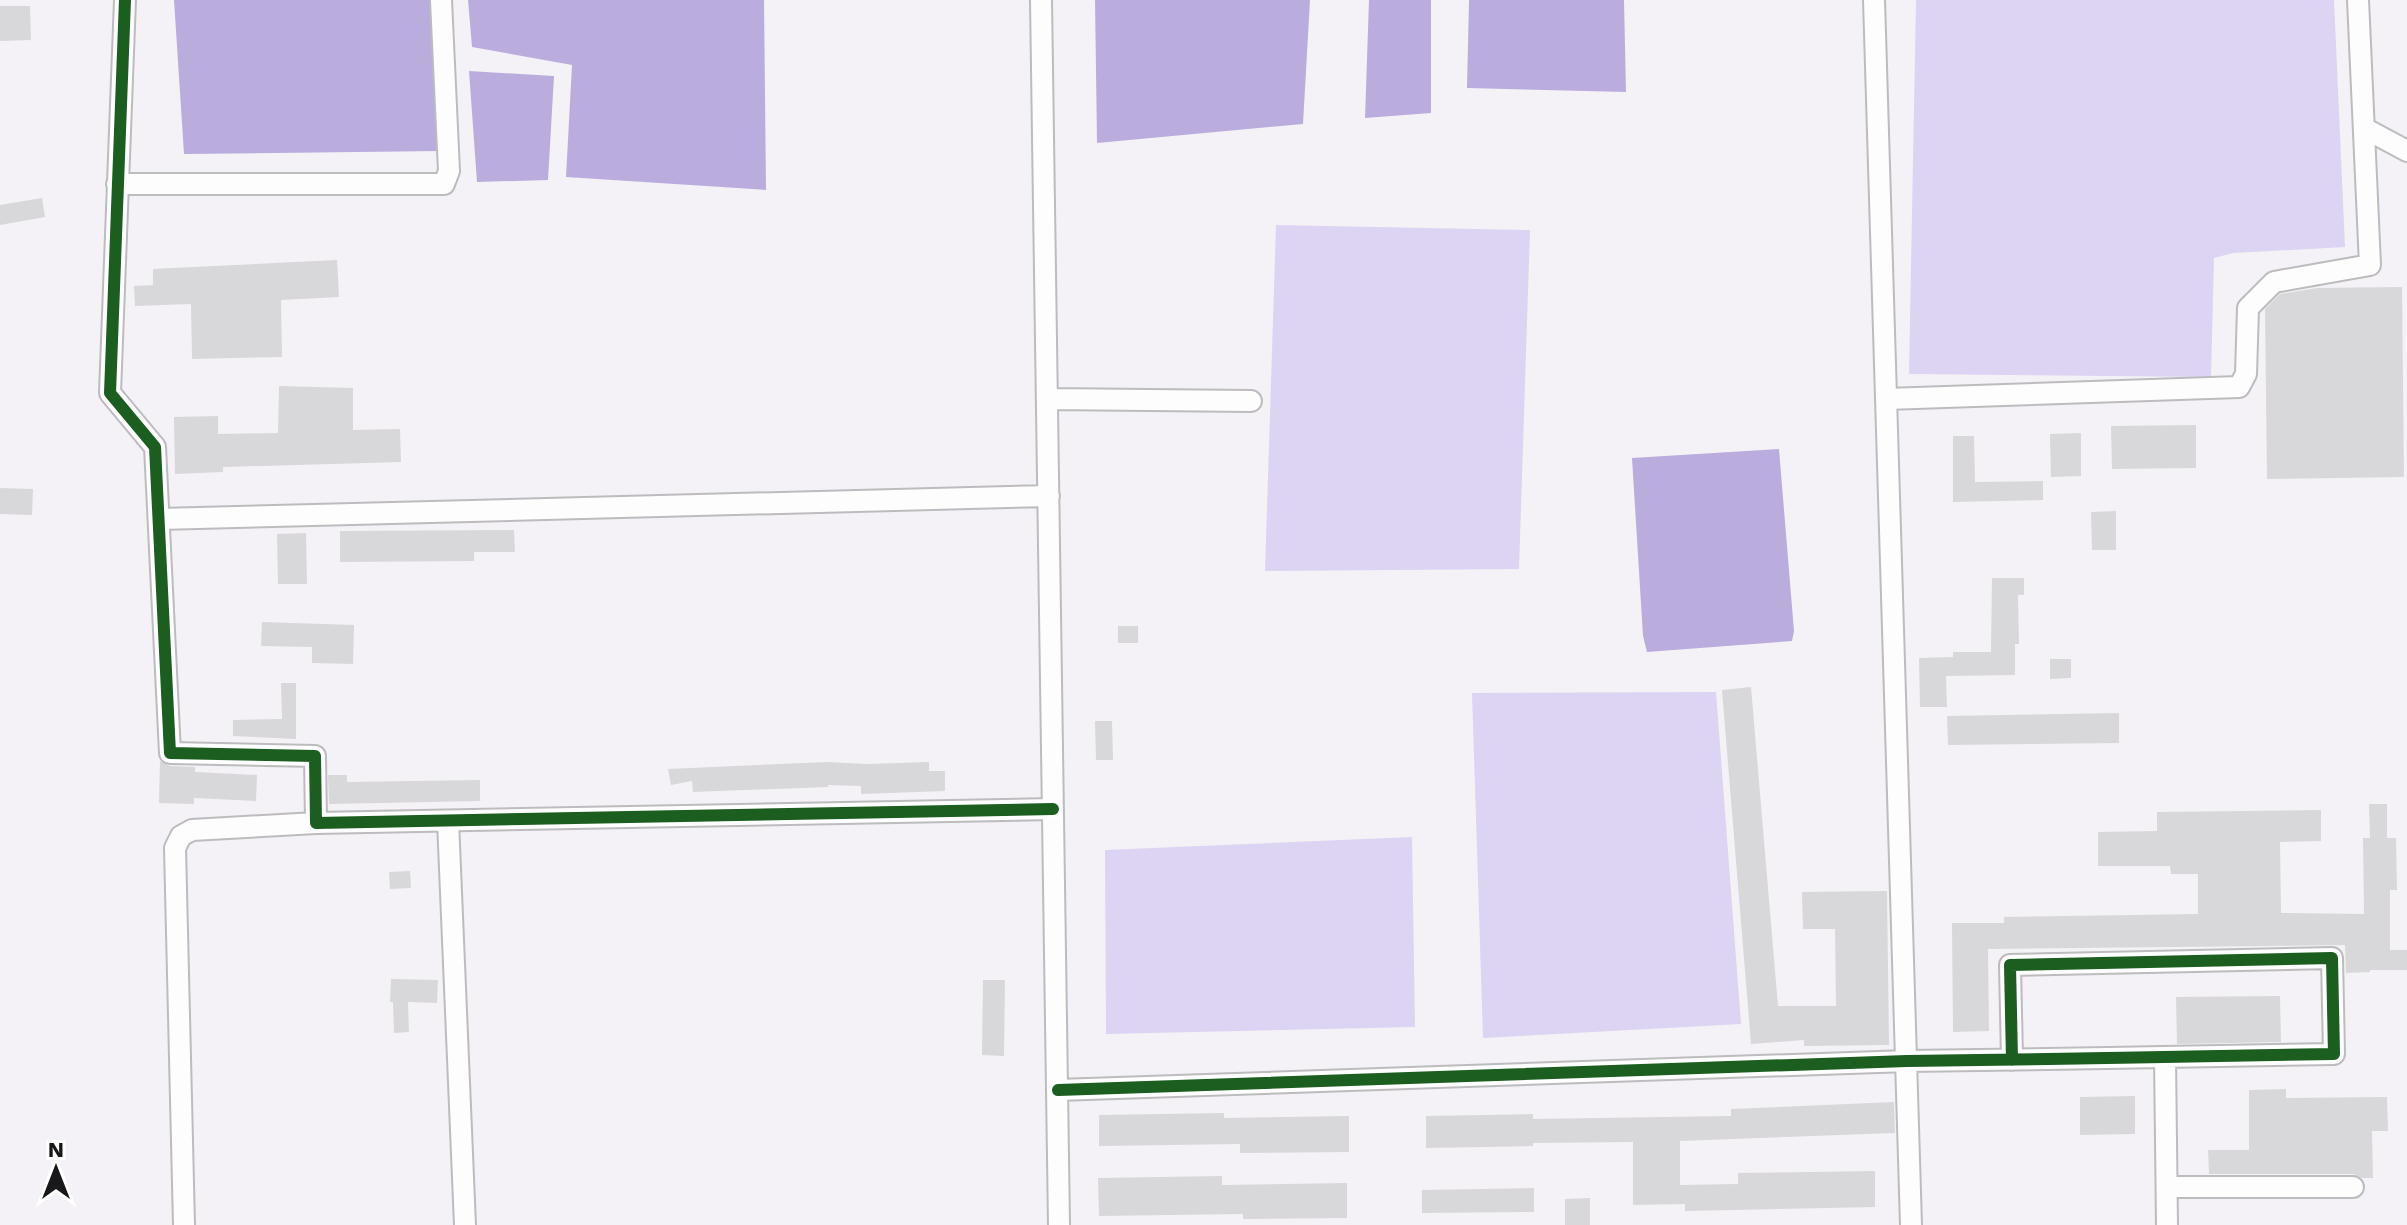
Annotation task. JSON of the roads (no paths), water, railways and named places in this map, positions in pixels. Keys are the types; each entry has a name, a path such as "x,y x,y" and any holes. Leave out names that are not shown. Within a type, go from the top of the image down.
{"street":[{"path":"125,0 110,393 155,447 170,753 315,756 316,823"},
{"path":"117,184 444,184 449,171 441,0"},
{"path":"1041,0 1059,1225"},
{"path":"1874,0 1911,1225"},
{"path":"1886,399 2239,387 2246,374 2248,308 2274,282 2370,265 2358,0"},
{"path":"2364,128 2407,151"},
{"path":"1048,399 1251,401"},
{"path":"159,519 1049,496"},
{"path":"184,1225 175,848 181,836 192,830 316,823 1053,809"},
{"path":"448,821 465,1225"},
{"path":"1058,1090 1907,1061 2012,1060 2334,1054 2332,958 2010,965 2012,1060"},
{"path":"2165,1057 2167,1225"},
{"path":"2167,1187 2353,1187"}]}
